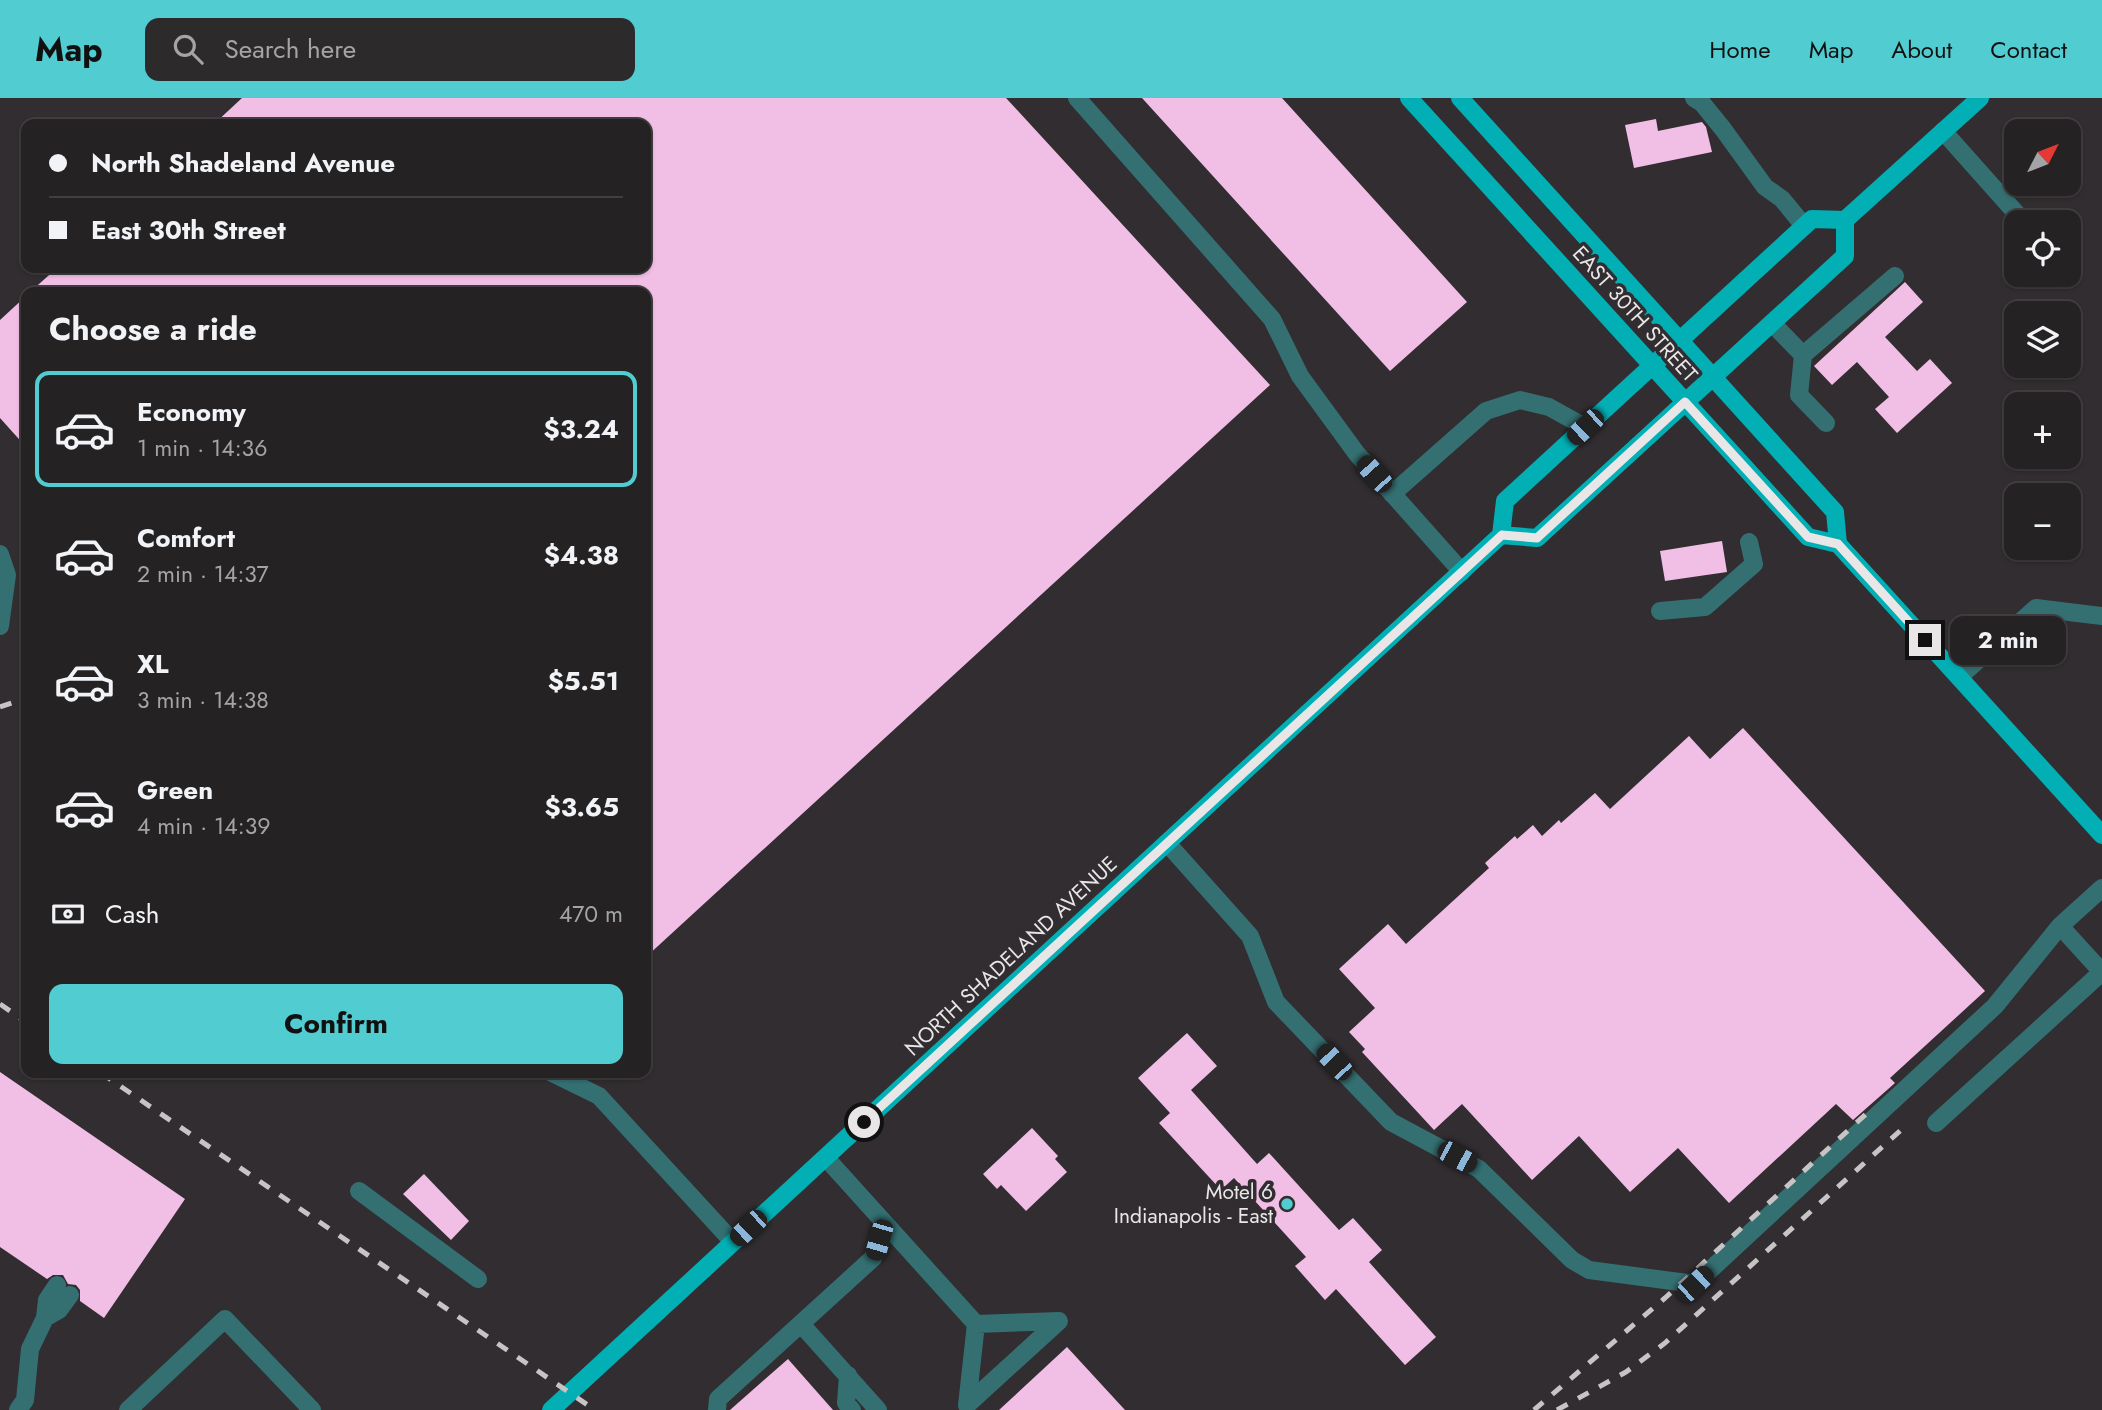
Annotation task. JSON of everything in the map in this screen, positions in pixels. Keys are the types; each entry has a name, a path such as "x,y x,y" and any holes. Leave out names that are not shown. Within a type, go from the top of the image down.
{"main road":[{"name":"EAST 30TH STREET","path":"1409,98 1808,537 1838,544 1835,512 1460,98"},
{"path":"1845,220 1845,256 1537,538 1502,535 1505,500 1804,226 1812,219 1845,220 1980,98"},
{"name":"NORTH SHADELAND AVENUE","path":"551,1410 1502,535"},
{"path":"1838,544 2102,835"}],"lane":[{"path":"1077,98 1272,319 1300,376 1357,454 1462,572"},
{"path":"1694,98 1702,103 1723,129 1765,187 1782,199 1804,226"},
{"path":"1943,131 2013,210"},
{"path":"1826,423 1799,395 1803,355 1895,276"},
{"path":"1772,323 1803,355"},
{"path":"1392,494 1486,411 1520,400 1549,407 1585,427"},
{"path":"1660,611 1705,607 1754,564 1749,542"},
{"path":"0,554 7,575 0,626"},
{"path":"1959,677 2036,608 2102,616"},
{"path":"1167,843 1250,936 1276,1002 1391,1122 1479,1169 1572,1260 1589,1270 1695,1284 1995,1006 2060,926 2102,888"},
{"path":"1936,1124 2102,972 2060,926"},
{"path":"562,1078 599,1096 733,1242"},
{"path":"825,1158 976,1324 965,1408"},
{"path":"359,1191 478,1279"},
{"path":"717,1410 718,1399 873,1258 884,1222"},
{"path":"18,1410 25,1400 30,1349 44,1318 59,1310 63,1290"},
{"path":"128,1410 225,1319 312,1410"},
{"path":"965,1408 1059,1321 976,1324"},
{"path":"801,1324 878,1410"},
{"path":"848,1375 846,1403 852,1410"}],"building":[{"path":"242,98 1006,98 1270,385 651,952 651,287 36,287 51,273 651,273 651,119 219,119"},
{"path":"1142,98 1282,98 1467,302 1390,371"},
{"path":"1656,119 1658,131 1702,122 1706,127 1712,152 1634,168 1625,125"},
{"path":"1905,282 1923,302 1885,337 1917,371 1930,359 1952,383 1897,433 1875,409 1889,397 1857,362 1832,385 1814,366"},
{"path":"21,301 21,441 0,418 0,320"},
{"path":"1722,541 1727,572 1665,581 1660,551"},
{"path":"1743,728 1985,991 1890,1078 1895,1083 1853,1120 1836,1104 1729,1203 1678,1148 1630,1192 1579,1136 1532,1180 1462,1104 1434,1130 1362,1052 1365,1049 1349,1032 1375,1008 1339,969 1388,924 1406,944 1489,868 1485,863 1515,836 1517,839 1533,825 1542,836 1595,793 1610,809 1689,736 1710,759"},
{"name":"Motel 6 Indianapolis - East","path":"1187,1033 1217,1066 1191,1090 1257,1164 1269,1153 1339,1230 1353,1218 1382,1250 1369,1262 1436,1337 1405,1365 1336,1289 1325,1300 1295,1266 1306,1257 1234,1178 1221,1190 1159,1123 1170,1113 1138,1078"},
{"path":"0,1072 185,1199 104,1318 80,1301 80,1290 76,1285 68,1284 63,1275 53,1275 47,1279 0,1247"},
{"path":"1032,1128 1058,1156 1055,1159 1067,1172 1026,1211 1001,1185 997,1189 983,1174"},
{"path":"424,1174 469,1221 451,1240 403,1194"},
{"path":"1067,1347 1125,1410 999,1410"},
{"path":"788,1359 833,1410 730,1410"}],"railway":[{"path":"0,707 21,700"},
{"path":"0,1004 21,1019"},
{"path":"108,1078 595,1410"},
{"path":"1534,1410 1665,1298 1866,1114"},
{"path":"1557,1410 1626,1372 1665,1343 1901,1130"}],"place":[{"name":"Motel 6 Indianapolis - East","path":"1287,1204"}],"route":[{"path":"864,1122 1502,535 1537,538 1685,402 1808,537 1838,544 1925,640"}]}
